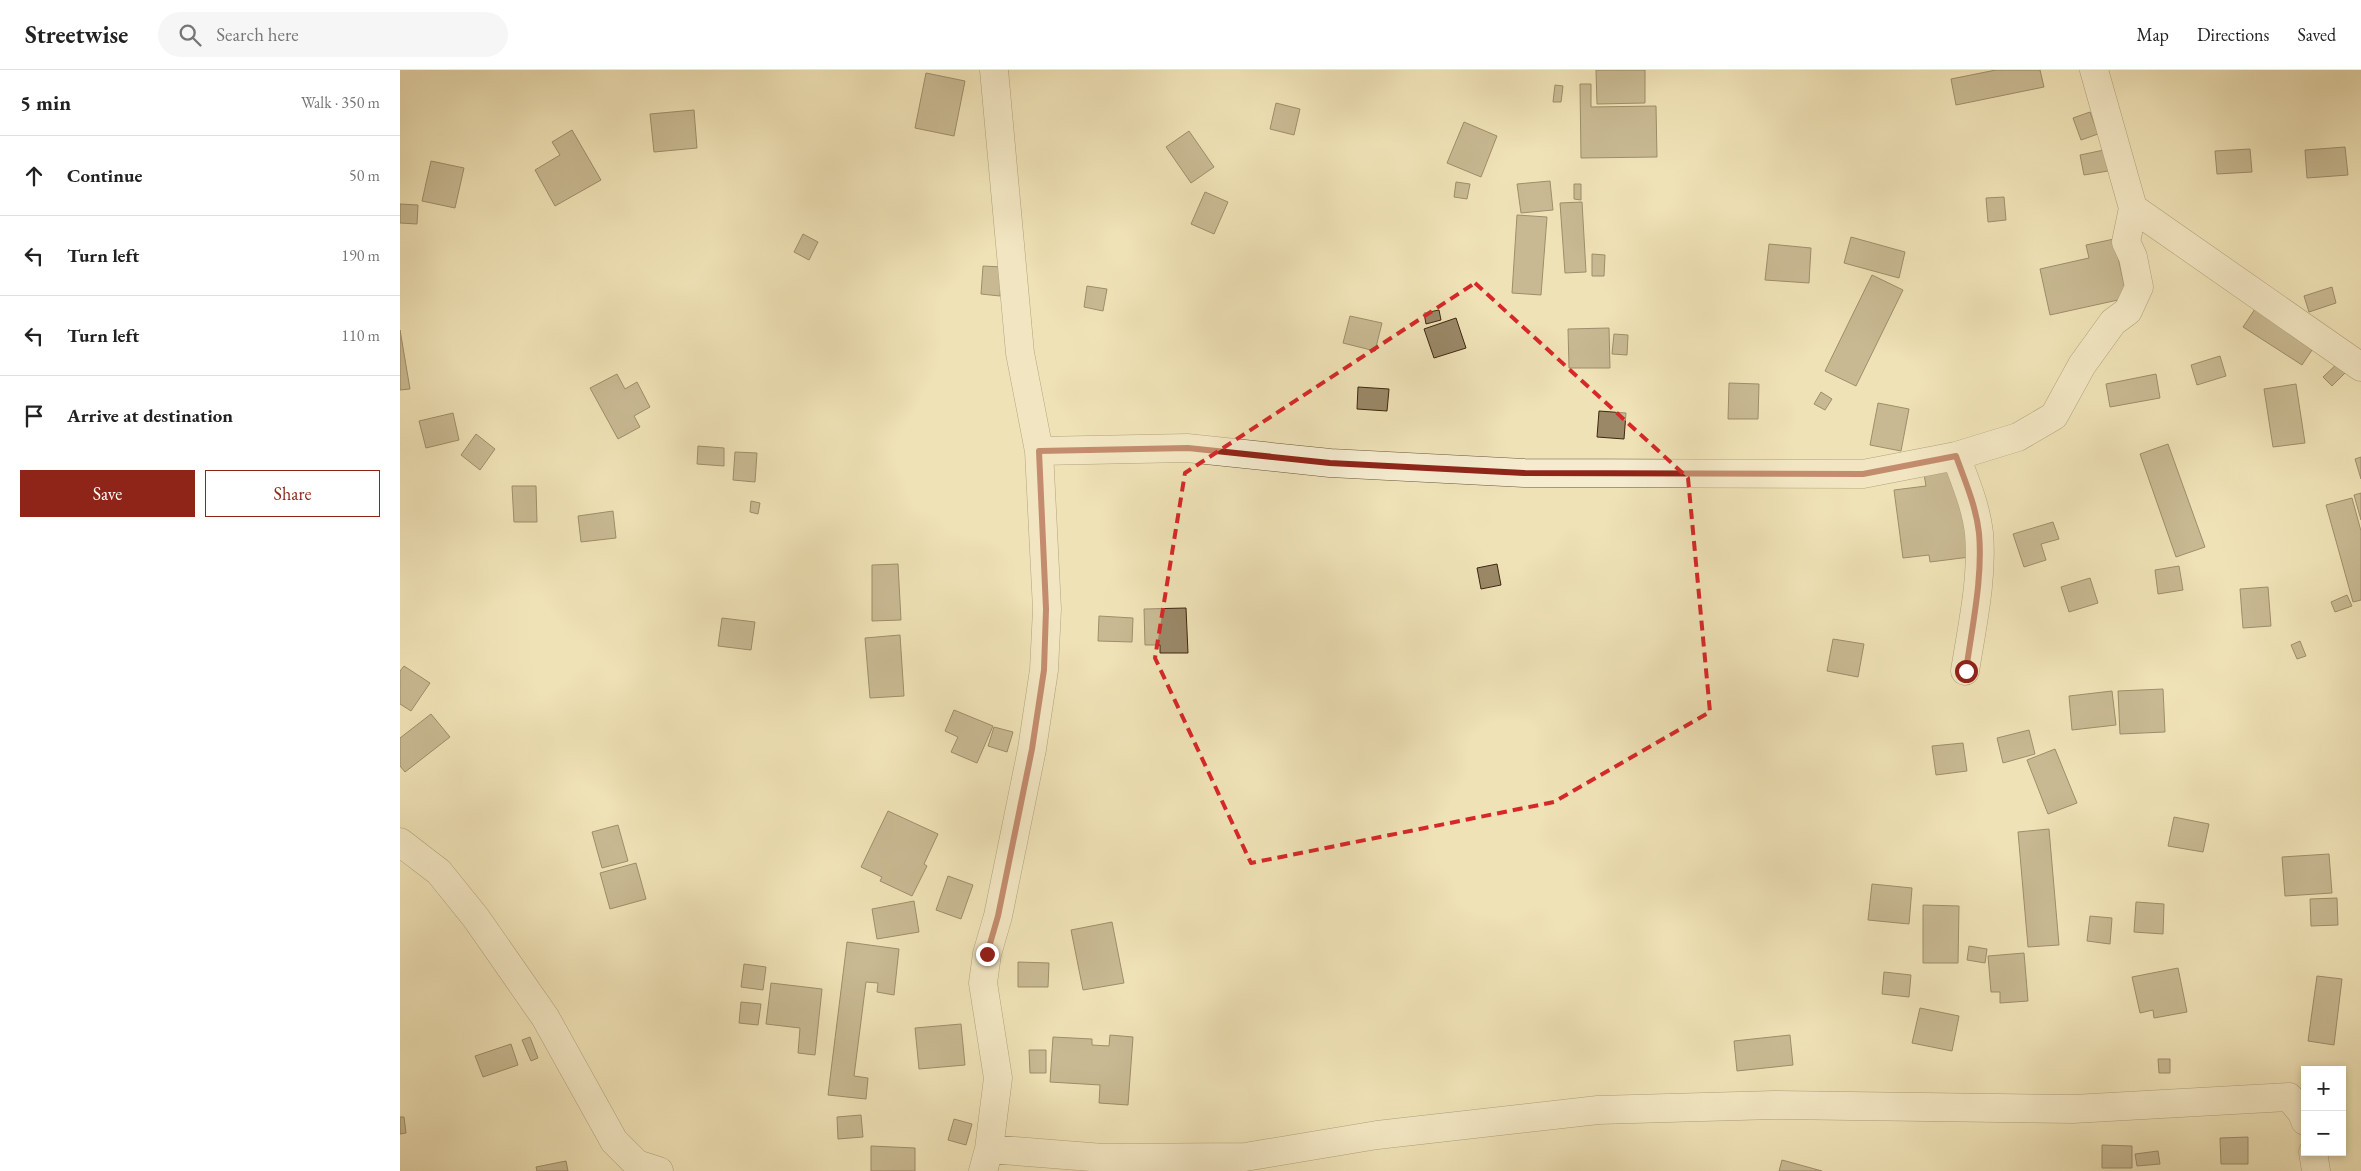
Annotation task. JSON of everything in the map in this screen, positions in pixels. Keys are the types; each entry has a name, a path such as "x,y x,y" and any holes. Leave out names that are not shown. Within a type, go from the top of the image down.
{"street":[{"path":"994,70 1020,353 1039,451 1046,609 1044,670 1032,749 998,916 987,954 983,983 998,1078 986,1160 1245,1157 1377,1135 1598,1110 1774,1105 2073,1109 2289,1096 2301,1112"},
{"path":"1039,451 1188,448 1330,463 1524,473 1863,474 1956,456 2018,438 2054,416 2082,365 2113,322 2128,311 2139,287 2133,257 2126,242 2133,208 2094,70"},
{"path":"2133,208 2361,368"},
{"path":"1956,456 1973,502 1979,533 1978,583 1966,671"},
{"path":"400,842 439,872 476,918 545,1017 614,1141 637,1164 659,1171"},
{"path":"2314,1156 2316,1171"}],"highlighted area":[{"path":"1475,283 1688,478 1710,712 1554,802 1251,863 1155,658 1185,473"}],"building":[{"path":"1596,70 1645,70 1645,103 1597,104"},
{"path":"1996,70 2040,70 2044,87 1956,105 1951,79"},
{"path":"926,73 965,81 954,136 915,128"},
{"path":"1580,84 1591,84 1591,107 1656,106 1657,157 1581,158"},
{"path":"1555,85 1563,86 1561,102 1553,102"},
{"path":"1276,103 1300,109 1294,135 1270,129"},
{"path":"694,110 697,148 654,152 650,114"},
{"path":"2090,112 2098,134 2081,140 2073,118"},
{"path":"1464,122 1497,136 1481,177 1447,163"},
{"path":"572,130 601,180 555,206 535,170 560,155 552,142"},
{"path":"1189,131 1214,167 1191,183 1166,147"},
{"path":"2345,147 2348,175 2307,178 2305,150"},
{"path":"2250,149 2252,172 2217,174 2215,151"},
{"path":"2104,150 2108,171 2084,175 2080,155"},
{"path":"431,161 464,168 455,208 422,201"},
{"path":"1550,181 1553,210 1521,213 1517,184"},
{"path":"1456,182 1470,184 1467,199 1454,197"},
{"path":"1574,184 1581,184 1581,200 1574,199"},
{"path":"1205,192 1228,202 1214,234 1191,224"},
{"path":"2004,197 2006,220 1988,222 1986,198"},
{"path":"1582,202 1586,272 1565,273 1560,203"},
{"path":"400,204 418,205 417,224 400,223"},
{"path":"1517,215 1547,217 1541,295 1512,293"},
{"path":"803,234 818,242 809,260 794,252"},
{"path":"1851,237 1905,252 1899,278 1844,263"},
{"path":"2114,239 2127,298 2050,315 2040,269 2089,258 2086,245"},
{"path":"1769,244 1811,248 1809,283 1765,280"},
{"path":"1592,254 1605,255 1604,276 1592,276"},
{"path":"983,266 1002,267 1000,296 981,294"},
{"path":"1872,275 1903,290 1856,386 1825,371"},
{"path":"1087,286 1107,289 1103,311 1084,307"},
{"path":"2332,287 2336,303 2309,312 2304,296"},
{"path":"2257,306 2316,344 2302,365 2243,327"},
{"path":"1439,310 1441,320 1426,324 1424,313"},
{"path":"1350,316 1382,323 1375,351 1343,343"},
{"path":"1456,318 1466,348 1434,358 1424,329"},
{"path":"1609,328 1610,368 1569,368 1568,329"},
{"path":"400,330 410,389 400,390"},
{"path":"1614,334 1628,335 1627,355 1612,354"},
{"path":"2220,356 2226,376 2197,385 2191,365"},
{"path":"2339,362 2347,371 2332,386 2323,377"},
{"path":"617,374 625,389 637,382 650,407 634,416 640,427 618,439 590,388"},
{"path":"2156,374 2160,398 2110,407 2106,384"},
{"path":"1729,383 1759,384 1758,419 1728,419"},
{"path":"2296,384 2305,443 2273,447 2264,389"},
{"path":"1358,387 1389,389 1387,411 1357,409"},
{"path":"1821,392 1832,399 1825,410 1814,404"},
{"path":"1878,403 1909,409 1901,451 1870,445"},
{"path":"1599,411 1626,413 1624,439 1597,437"},
{"path":"453,413 459,440 426,448 419,421"},
{"path":"476,434 495,449 480,470 461,455"},
{"path":"2168,444 2205,547 2176,557 2140,454"},
{"path":"698,446 724,448 724,466 697,464"},
{"path":"735,452 757,453 755,482 733,480"},
{"path":"2361,457 2361,479 2355,459"},
{"path":"1958,470 1970,557 1930,562 1929,555 1903,558 1894,490 1926,486 1924,474"},
{"path":"512,486 536,486 537,522 514,522"},
{"path":"2361,493 2361,520 2354,495"},
{"path":"2352,498 2361,531 2361,600 2353,602 2326,505"},
{"path":"751,501 760,503 758,514 750,512"},
{"path":"613,511 616,538 581,542 578,516"},
{"path":"2053,522 2059,539 2041,544 2046,560 2024,567 2013,534"},
{"path":"898,564 901,620 872,621 872,565"},
{"path":"1497,564 1501,585 1481,589 1477,568"},
{"path":"2179,566 2183,590 2158,594 2155,570"},
{"path":"2090,578 2098,603 2069,612 2061,587"},
{"path":"2268,587 2271,626 2243,628 2240,589"},
{"path":"2347,595 2352,606 2335,612 2331,602"},
{"path":"1186,608 1188,653 1160,653 1160,645 1145,645 1144,609"},
{"path":"1099,616 1133,618 1132,642 1098,641"},
{"path":"722,618 755,622 751,650 718,646"},
{"path":"900,635 904,696 870,698 865,638"},
{"path":"1833,639 1864,644 1858,677 1827,671"},
{"path":"2300,641 2306,656 2297,659 2291,645"},
{"path":"404,666 430,683 411,711 400,704 400,671"},
{"path":"2163,689 2165,732 2120,734 2118,691"},
{"path":"2112,691 2116,725 2072,730 2069,696"},
{"path":"954,710 993,726 977,763 951,752 958,737 945,731"},
{"path":"431,714 450,737 405,772 400,766 400,738"},
{"path":"994,727 1013,732 1007,752 988,746"},
{"path":"2029,730 2035,754 2003,763 1997,738"},
{"path":"1963,743 1967,771 1936,775 1932,746"},
{"path":"2055,749 2077,803 2048,814 2027,760"},
{"path":"888,811 938,834 924,864 927,866 912,896 880,881 882,877 861,867"},
{"path":"2174,817 2209,824 2203,852 2168,846"},
{"path":"618,825 628,861 602,868 592,832"},
{"path":"2049,829 2059,945 2028,947 2018,832"},
{"path":"2329,854 2332,893 2285,896 2282,857"},
{"path":"636,863 646,899 610,909 600,873"},
{"path":"948,876 973,885 961,919 936,910"},
{"path":"1872,884 1912,888 1909,924 1868,920"},
{"path":"2337,898 2338,925 2311,926 2310,899"},
{"path":"914,901 919,932 877,939 872,909"},
{"path":"2136,902 2164,904 2163,934 2134,932"},
{"path":"1923,905 1959,906 1958,963 1923,963"},
{"path":"2090,916 2112,918 2110,944 2087,941"},
{"path":"1112,922 1124,983 1083,990 1071,930"},
{"path":"847,942 899,949 894,995 877,992 878,983 866,982 854,1076 868,1078 866,1099 828,1095"},
{"path":"1969,946 1987,949 1985,963 1967,960"},
{"path":"2024,953 2028,1001 2000,1003 2000,992 1991,992 1988,956"},
{"path":"1018,962 1049,963 1048,987 1018,987"},
{"path":"744,964 766,967 763,990 741,987"},
{"path":"2178,968 2187,1012 2154,1018 2153,1010 2140,1013 2132,977"},
{"path":"1884,972 1911,975 1909,997 1882,994"},
{"path":"2317,976 2342,979 2334,1045 2308,1041"},
{"path":"771,983 822,989 815,1055 798,1053 800,1028 766,1024"},
{"path":"741,1002 761,1004 758,1025 739,1023"},
{"path":"1920,1008 1959,1016 1952,1051 1912,1043"},
{"path":"961,1024 965,1065 919,1069 915,1028"},
{"path":"1110,1035 1133,1037 1128,1105 1099,1103 1100,1085 1050,1082 1053,1037 1092,1039 1092,1045 1109,1046"},
{"path":"1790,1035 1793,1065 1737,1071 1734,1041"},
{"path":"530,1037 538,1058 531,1061 522,1040"},
{"path":"511,1044 518,1065 483,1077 475,1056"},
{"path":"1029,1050 1046,1050 1046,1073 1030,1073"},
{"path":"2158,1059 2170,1059 2170,1073 2159,1073"},
{"path":"861,1115 863,1137 838,1139 837,1117"},
{"path":"400,1117 404,1117 406,1133 400,1134"},
{"path":"954,1119 972,1124 966,1145 948,1140"},
{"path":"2248,1137 2248,1164 2221,1164 2220,1138"},
{"path":"2102,1145 2132,1146 2132,1168 2102,1168"},
{"path":"871,1146 915,1148 915,1171 871,1171"},
{"path":"2158,1151 2160,1164 2137,1166 2135,1154"},
{"path":"1782,1160 1822,1171 1779,1171"},
{"path":"566,1161 568,1171 537,1171 536,1167"}],"route":[{"path":"987,954 998,916 1032,749 1044,670 1045,554 1039,451 1188,448 1330,463 1524,473 1706,472 1863,474 1956,456 1973,502 1979,533 1978,583 1966,671"}]}
